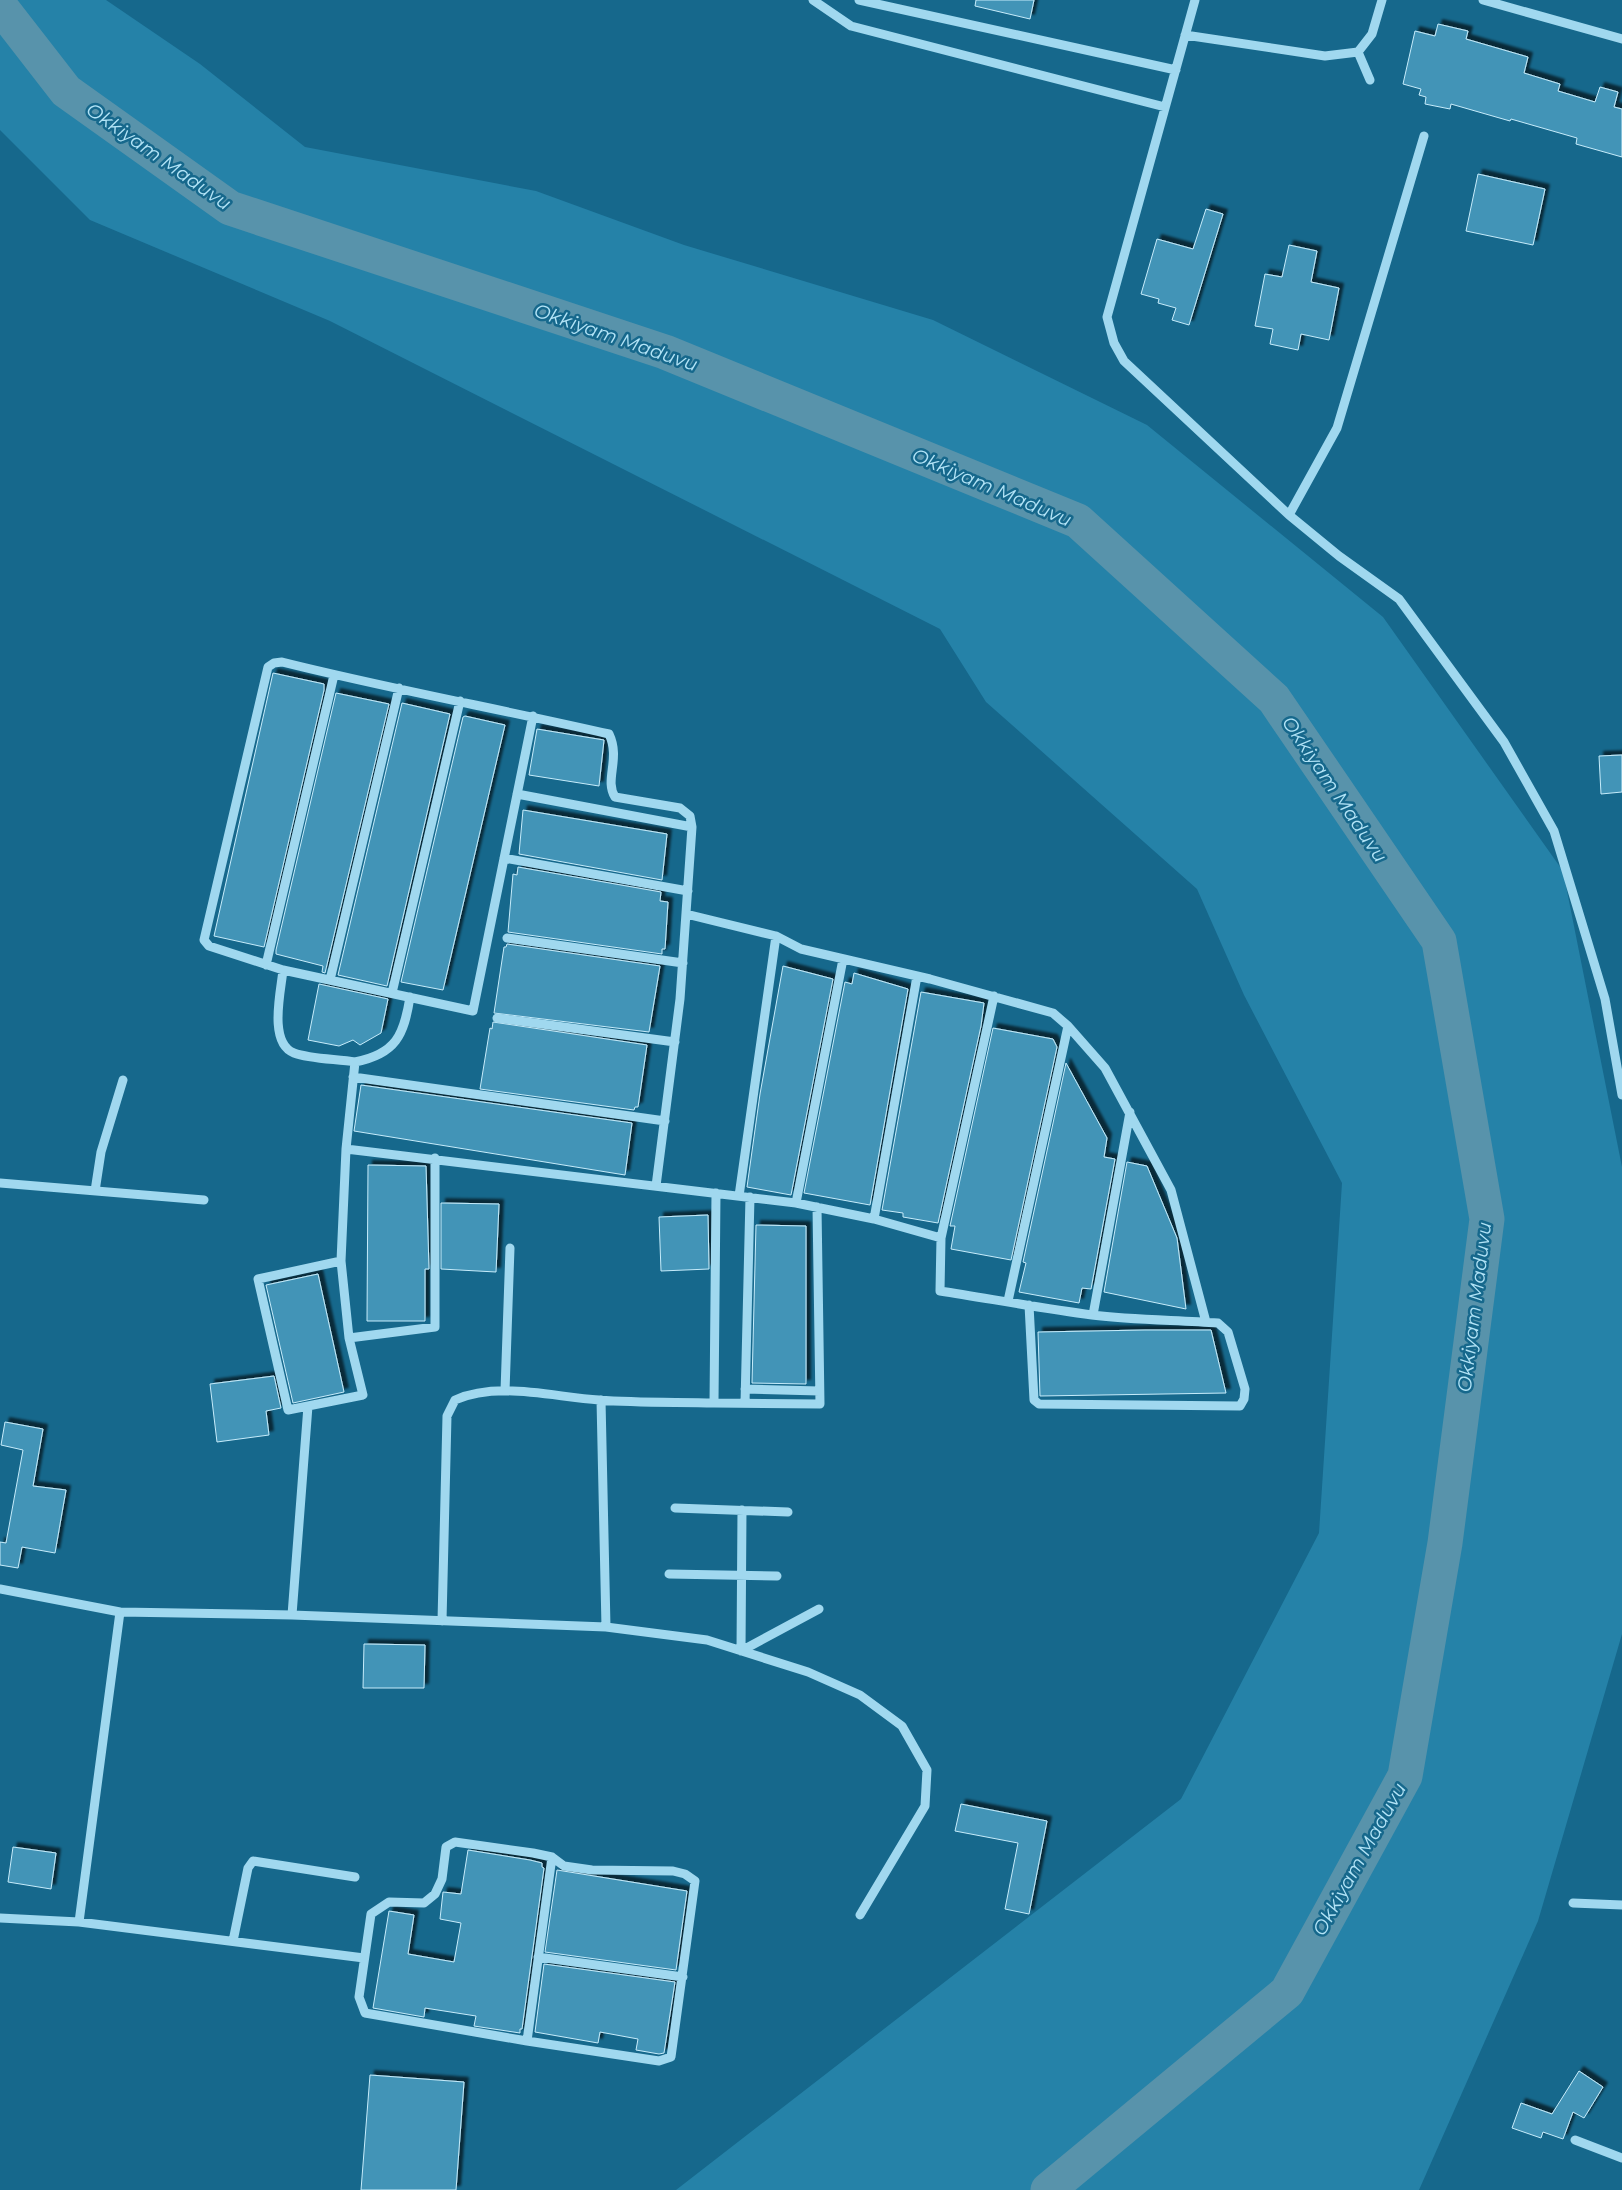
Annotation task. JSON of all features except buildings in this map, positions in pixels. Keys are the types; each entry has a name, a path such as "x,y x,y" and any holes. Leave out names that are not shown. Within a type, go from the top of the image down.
{"street":[{"path":"813,0 851,26 1166,107"},
{"path":"859,0 1176,70"},
{"path":"1195,0 1107,317 1114,343 1124,361 1289,515 1339,556 1399,599 1504,742 1554,831 1605,999 1622,1094"},
{"path":"1185,35 1325,56 1358,52 1372,34 1382,0"},
{"path":"1486,0 1622,39"},
{"path":"1358,52 1370,80"},
{"path":"1289,515 1337,428 1424,136"},
{"path":"533,716 473,1011 283,970 209,946 204,940 205,929 268,668 274,663 282,662 334,675 533,716 609,734 615,752 611,785 615,797 680,808 690,816 692,828 683,963 675,1042 656,1186"},
{"path":"266,965 334,675"},
{"path":"330,980 399,688"},
{"path":"392,993 460,701"},
{"path":"517,794 692,828"},
{"path":"504,858 688,891"},
{"path":"686,914 776,936 801,950 917,976 1053,1013 1068,1026 1105,1068 1171,1190 1206,1322"},
{"path":"739,1196 776,936"},
{"path":"507,938 683,963"},
{"path":"796,1203 843,959"},
{"path":"283,970 277,1025 281,1040 292,1052 355,1062 370,1059 396,1042 405,1026 410,997"},
{"path":"874,1219 917,976"},
{"path":"994,996 941,1238 940,1291 1093,1315 1218,1323 1228,1332 1245,1389 1244,1399 1240,1406 1039,1404 1034,1400 1029,1305"},
{"path":"497,1018 675,1042"},
{"path":"1008,1302 1068,1026"},
{"path":"341,1261 258,1279 288,1410 363,1395 349,1338 341,1261 346,1149 355,1062"},
{"path":"353,1077 665,1121"},
{"path":"95,1191 101,1152 123,1080"},
{"path":"1093,1315 1130,1112"},
{"path":"346,1149 435,1158 796,1203 874,1219 941,1238"},
{"path":"349,1338 435,1328 435,1158"},
{"path":"0,1183 204,1200"},
{"path":"714,1402 716,1193"},
{"path":"745,1403 750,1197"},
{"path":"442,1621 447,1416 455,1400 472,1393 505,1391 601,1400 820,1404 817,1207"},
{"path":"505,1391 510,1248"},
{"path":"745,1389 819,1391"},
{"path":"601,1400 606,1627"},
{"path":"292,1615 308,1406"},
{"path":"675,1508 788,1512"},
{"path":"740,1651 742,1510"},
{"path":"669,1574 777,1576"},
{"path":"0,1589 120,1612 292,1615 606,1627 707,1640 808,1672 860,1695 902,1726 927,1770 925,1806 860,1915"},
{"path":"740,1651 819,1609"},
{"path":"79,1922 120,1612"},
{"path":"455,1842 533,1853 552,1858 564,1866 592,1870 673,1871 686,1874 695,1881 673,2053 667,2060 527,2041 365,2013 359,1997 364,1958 371,1914 389,1902 424,1902 435,1894 442,1879 446,1847 455,1842"},
{"path":"527,2041 552,1858"},
{"path":"233,1941 248,1868 253,1861 355,1877"},
{"path":"1573,1903 1622,1905"},
{"path":"0,1918 79,1922 364,1958"},
{"path":"538,1956 683,1977"},
{"path":"1575,2140 1622,2158"}],"shaded area":[{"path":"0,0 106,0 200,64 305,147 536,191 684,245 933,320 1147,425 1383,617 1563,871 1622,1167 1622,1634 1538,1921 1419,2190 676,2190 1181,1799 1319,1533 1342,1183 1244,995 1197,889 986,702 940,629 330,321 90,220 0,130"}],"waterway":[{"name":"Okkiyam Maduvu","path":"0,6 66,91 230,208 665,352 1078,521 1274,699 1439,941 1487,1219 1445,1543 1405,1776 1287,1992 1048,2190"}]}
